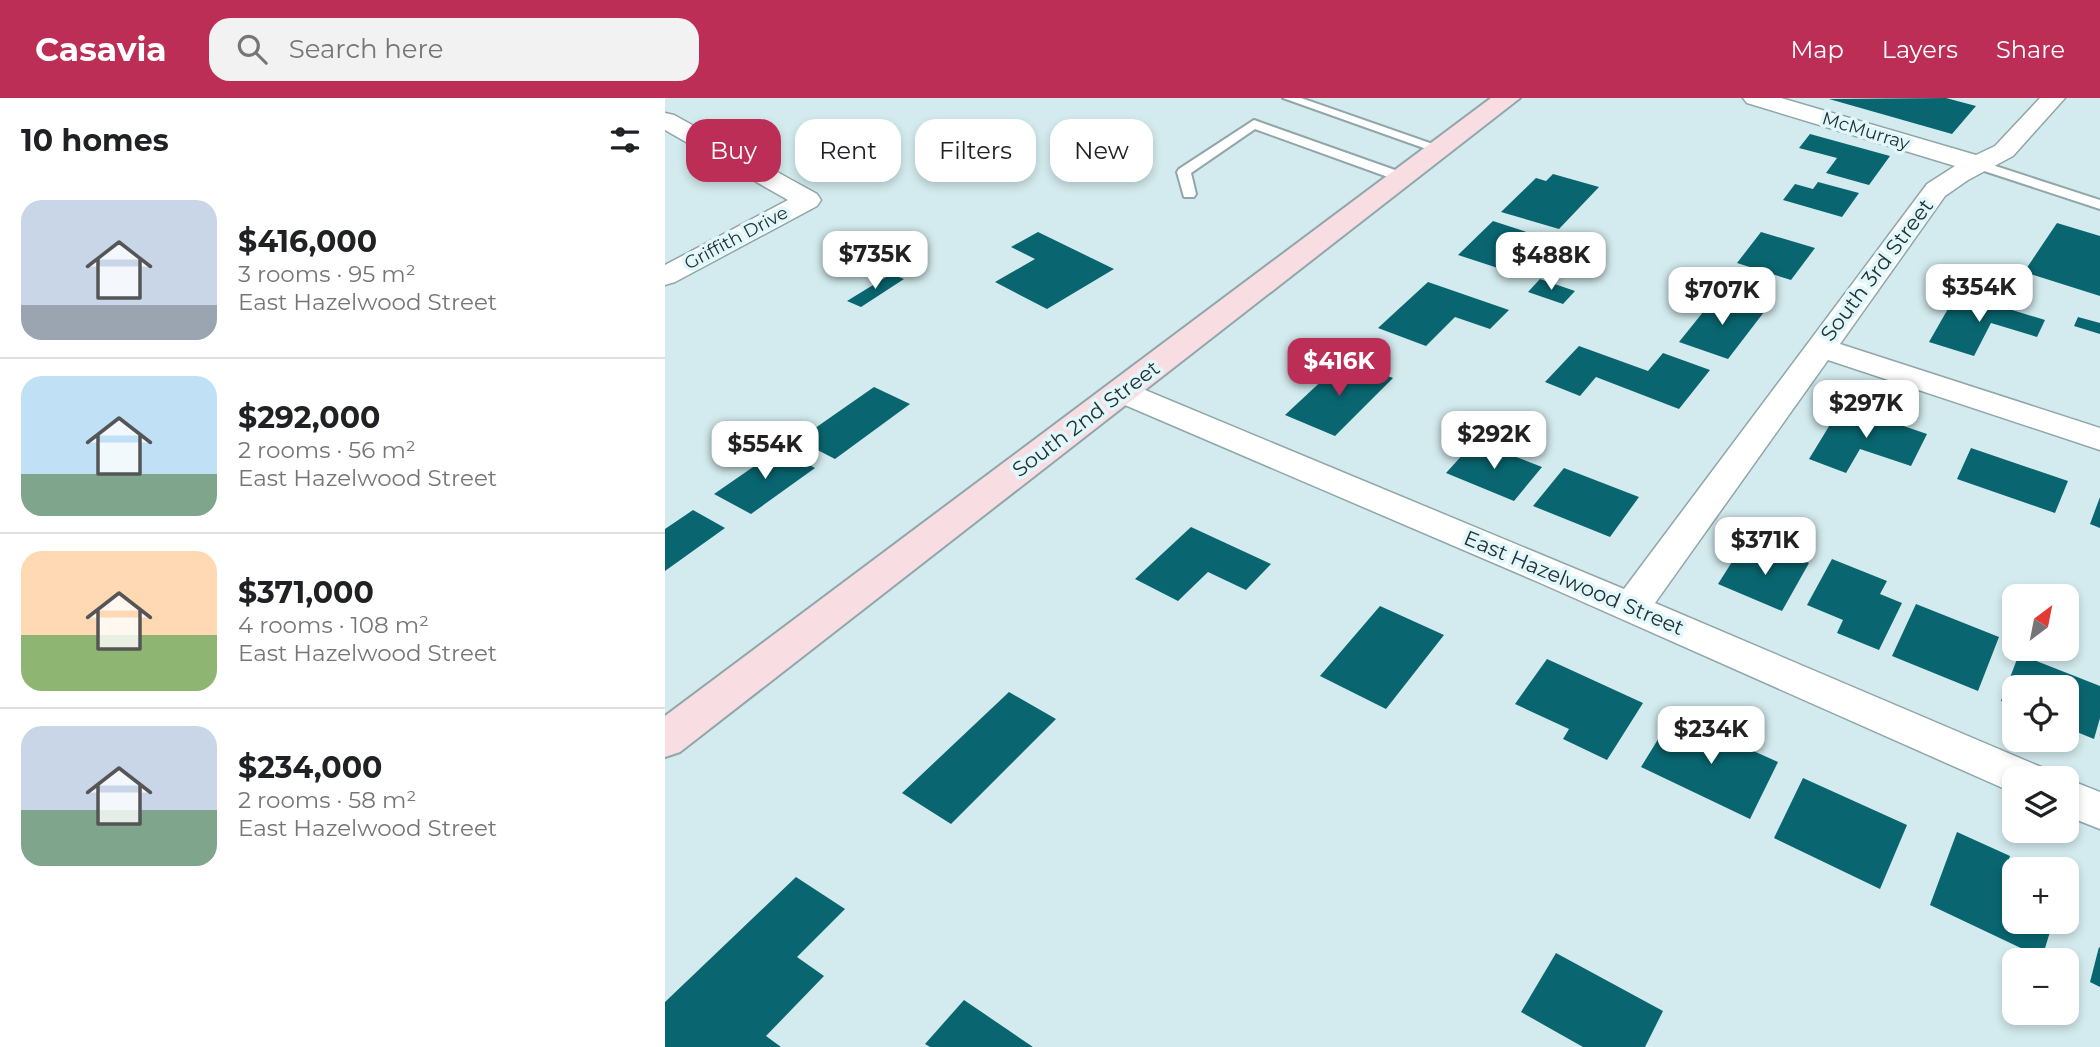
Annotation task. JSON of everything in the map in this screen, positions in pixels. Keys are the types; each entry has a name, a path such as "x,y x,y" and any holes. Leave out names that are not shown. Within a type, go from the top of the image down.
{"main road":[{"name":"South 2nd Street","path":"665,740 1507,98"}],"street":[{"name":"McMurray","path":"1755,98 1977,164"},
{"name":"South 3rd Street","path":"1632,607 1819,347 1936,191 1977,164 2004,151 2053,98"},
{"name":"Griffith Drive","path":"665,120 808,200 665,276"},
{"path":"1819,347 2100,439"},
{"name":"East Hazelwood Street","path":"1122,392 1632,607 2002,769"},
{"path":"2079,802 2100,811"}],"lane":[{"path":"1289,98 1440,149"},
{"path":"1189,194 1184,172 1254,124 1404,178"},
{"path":"1977,164 2100,205"}],"building":[{"path":"1946,98 1976,106 1952,134 1829,99"},
{"path":"1810,134 1890,156 1869,185 1826,173 1837,158 1799,148"},
{"path":"1553,174 1599,187 1559,229 1501,212 1536,178 1546,181"},
{"path":"1818,182 1859,193 1842,217 1783,200 1795,184 1813,189"},
{"path":"1493,221 1569,246 1554,262 1522,251 1504,270 1458,255"},
{"path":"2057,223 2100,236 2100,296 2024,272"},
{"path":"1038,232 1114,269 1047,309 995,282 1035,259 1011,247"},
{"path":"1761,232 1815,248 1791,280 1737,263"},
{"path":"891,274 904,279 861,307 847,301"},
{"path":"1540,279 1575,291 1563,304 1528,292"},
{"path":"1428,282 1509,310 1490,329 1455,317 1426,346 1378,328"},
{"path":"1957,293 2045,320 2037,337 1991,323 1974,356 1929,342"},
{"path":"1716,296 1764,312 1728,359 1679,342"},
{"path":"2078,317 2100,323 2100,334 2074,326"},
{"path":"1579,346 1648,371 1663,353 1710,370 1679,409 1596,377 1580,396 1545,382"},
{"path":"1344,360 1393,378 1335,436 1285,415"},
{"path":"874,387 910,404 835,459 798,440"},
{"path":"1842,405 1927,434 1911,466 1860,449 1846,473 1809,459"},
{"path":"1475,441 1542,467 1514,501 1446,473"},
{"path":"1971,448 2068,481 2055,513 1957,479"},
{"path":"779,449 815,468 751,514 714,494"},
{"path":"1564,468 1639,497 1610,537 1533,506"},
{"path":"2100,497 2100,528 2090,524"},
{"path":"693,510 725,528 665,571 665,529"},
{"path":"1191,527 1271,564 1246,590 1208,572 1178,601 1135,579"},
{"path":"1764,545 1809,563 1782,611 1718,584 1737,554 1754,561"},
{"path":"1832,559 1887,581 1880,594 1902,603 1879,650 1837,633 1843,620 1807,605"},
{"path":"1916,604 1999,637 1978,691 1892,656"},
{"path":"1380,606 1444,635 1386,709 1320,676"},
{"path":"1547,659 1643,703 1607,760 1563,739 1569,729 1515,704"},
{"path":"2016,662 2039,662 2072,675 2011,675"},
{"path":"2079,678 2100,686 2100,718 2094,739 2079,733"},
{"path":"1009,692 1056,719 951,824 902,793"},
{"path":"1673,715 1778,762 1750,819 1641,767"},
{"path":"1803,778 1907,825 1880,889 1774,838"},
{"path":"1957,832 2010,856 2002,857 2002,934 2049,934 2045,948 2021,948 1930,905"},
{"path":"796,877 845,909 797,957 824,976 766,1036 781,1047 665,1047 665,1002"},
{"path":"2100,948 2100,987 2090,982"},
{"path":"1556,953 1663,1011 1645,1047 1583,1047 1521,1012"},
{"path":"964,1000 1033,1047 930,1047 925,1044"}]}
